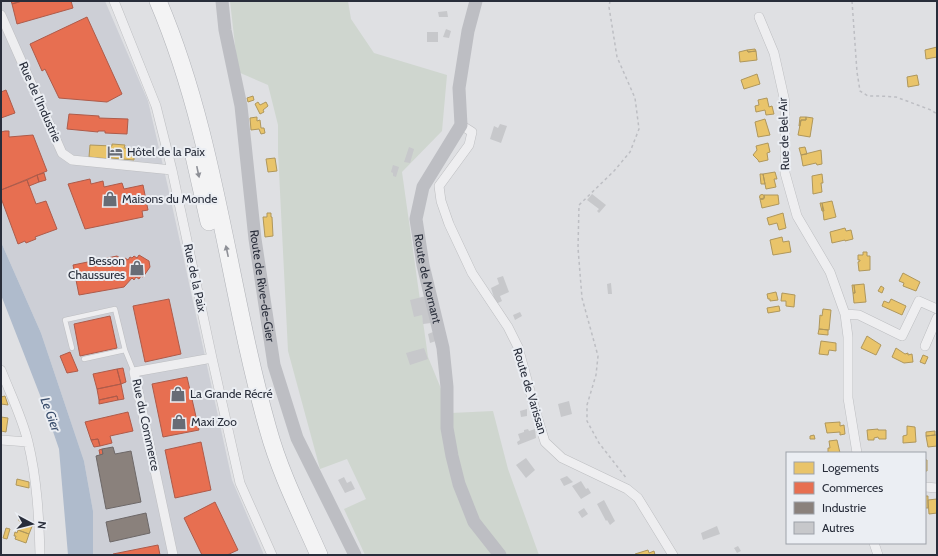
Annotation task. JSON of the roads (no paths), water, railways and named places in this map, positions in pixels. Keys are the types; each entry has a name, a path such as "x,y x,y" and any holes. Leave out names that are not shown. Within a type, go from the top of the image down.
{"highway":[{"path":"147,1 172,71 189,134 229,316 258,436 268,467 307,555"},
{"path":"158,1 181,63 201,133 268,430 291,492 319,555"}],"main road":[{"name":"Route de Rive-de-Gier","path":"222,1 225,30 241,106 255,239 274,365 296,438 355,555"},
{"path":"461,125 459,88 468,31 476,1"},
{"name":"Route de Mornant","path":"461,125 423,187 416,219 423,265 443,348 447,387 447,428 459,484 474,522 500,555"}],"street":[{"name":"Rue de la Paix","path":"114,1 156,106 172,170 240,483 272,555"},
{"name":"Rue de l'Industrie","path":"1,15 62,153 72,160 172,170"},
{"name":"Rue de Bel-Air","path":"759,17 774,53 784,102 785,173 797,216 830,272 845,314 848,337 848,398 857,452"},
{"name":"Route de Varissan","path":"461,125 472,132 469,145 439,186 441,201 449,224 472,273 508,327 518,347 545,442 562,458 627,489 638,498 673,555"},
{"path":"845,314 858,315 902,336 919,301 937,309"},
{"path":"925,346 937,318"},
{"name":"Rue du Commerce","path":"173,555 134,372 212,358"},
{"path":"1,370 23,425 28,442 37,505 40,555"},
{"path":"1,440 28,442"},
{"path":"926,487 937,488"},
{"path":"874,544 878,555"}],"lane":[{"path":"72,348 65,320 115,309 125,350 134,372"},
{"path":"84,359 125,350"}],"water":[{"name":"Le Gier","path":"1,242 41,333 84,461 93,511 93,555 68,555 59,449 45,408 1,295"}],"place":[{"name":"Hôtel de la Paix","path":"115,152"},
{"name":"Maisons du Monde","path":"110,199"},
{"name":"Besson Chaussures","path":"137,268"},
{"name":"La Grande Récré","path":"178,394"},
{"name":"Maxi Zoo","path":"179,422"}]}
